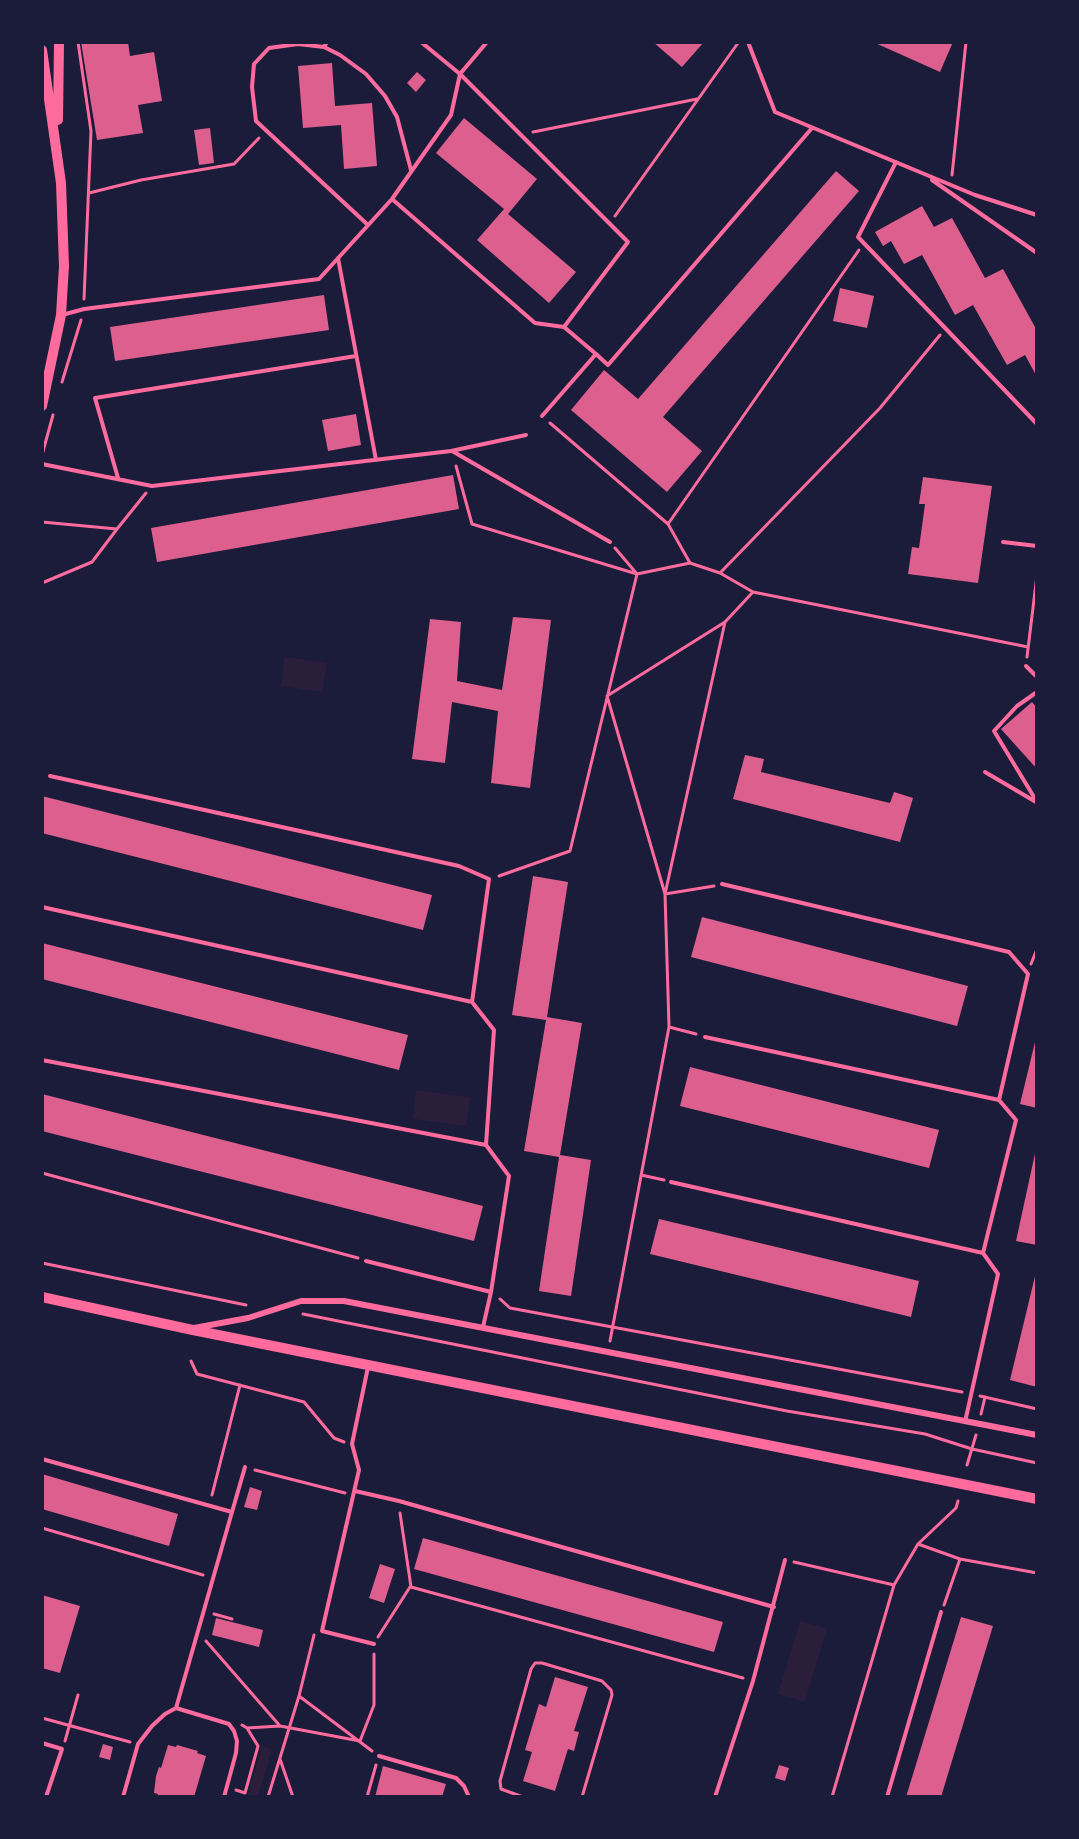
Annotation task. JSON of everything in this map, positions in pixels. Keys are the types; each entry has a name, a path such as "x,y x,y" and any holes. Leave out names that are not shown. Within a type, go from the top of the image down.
{"main road":[{"path":"57,151 59,42"},
{"path":"42,50 61,183 64,266 61,315 42,406"},
{"path":"42,1297 188,1329 1037,1499"}],"street":[{"path":"188,1329 248,1318 301,1301 344,1301 1037,1435"}],"lane":[{"path":"324,47 327,42"},
{"path":"421,42 460,74 628,242 564,327"},
{"path":"61,315 84,309 319,279 392,198 412,170 450,115 460,74 487,42"},
{"path":"748,42 775,112 951,185 1037,215"},
{"path":"368,225 265,132 256,121 252,87 255,64 269,48 297,44 324,47 340,55 366,75 385,96 398,117 412,170"},
{"path":"392,198 535,322 564,327 608,365 813,128"},
{"path":"896,162 858,237 1037,424"},
{"path":"924,174 1037,253"},
{"path":"338,258 376,460"},
{"path":"542,416 596,354"},
{"path":"118,478 95,398 356,356"},
{"path":"42,464 152,486 452,451 526,435"},
{"path":"452,451 610,542"},
{"path":"1003,542 1037,546"},
{"path":"1026,666 1037,677"},
{"path":"1037,692 1017,706 994,731 1037,802"},
{"path":"985,772 1037,802"},
{"path":"50,776 459,866 489,879 472,1002"},
{"path":"722,884 1009,952 1028,974 999,1100"},
{"path":"42,907 472,1002 494,1030 486,1145 509,1176 491,1292 483,1327"},
{"path":"705,1037 999,1100 1016,1120 983,1253"},
{"path":"42,1060 486,1145"},
{"path":"671,1182 983,1253 998,1274 964,1422"},
{"path":"366,1260 491,1292"},
{"path":"368,1365 352,1444 359,1470 322,1631 374,1644"},
{"path":"42,1459 232,1512"},
{"path":"123,1797 138,1744 152,1726 176,1708 245,1467"},
{"path":"355,1491 399,1501 774,1607"},
{"path":"715,1797 753,1681 785,1560"},
{"path":"887,1797 941,1612"},
{"path":"176,1708 229,1724 234,1731 237,1741 236,1753 225,1797"},
{"path":"42,1743 62,1749 46,1797"},
{"path":"379,1756 456,1778 464,1786 469,1797"}],"path":[{"path":"78,42 91,131"},
{"path":"611,223 738,42"},
{"path":"951,185 966,42"},
{"path":"522,135 699,98"},
{"path":"89,193 141,180 234,164 265,132"},
{"path":"668,524 864,243"},
{"path":"720,573 880,408 945,328"},
{"path":"542,416 668,524 690,563"},
{"path":"452,451 472,524 637,574 690,563 720,573 753,592 1028,647"},
{"path":"42,583 92,562 152,486"},
{"path":"42,522 117,529"},
{"path":"610,542 637,574"},
{"path":"489,879 570,851 637,574"},
{"path":"1026,666 1037,575"},
{"path":"607,696 725,622 753,592"},
{"path":"608,1352 669,1027 665,894 725,622"},
{"path":"607,696 665,894"},
{"path":"665,894 722,884"},
{"path":"669,1027 705,1037"},
{"path":"42,1173 366,1260"},
{"path":"640,1174 671,1182"},
{"path":"42,1263 251,1306"},
{"path":"491,1292 510,1308 971,1394 1037,1409"},
{"path":"303,1314 787,1411 925,1434 972,1449 1037,1463"},
{"path":"191,1361 197,1374 304,1402 334,1438 352,1444"},
{"path":"210,1506 240,1385"},
{"path":"245,1467 348,1494"},
{"path":"360,1741 374,1706 374,1644 411,1587 399,1501"},
{"path":"832,1797 894,1585 918,1544 956,1508 958,1501"},
{"path":"42,1528 213,1578"},
{"path":"918,1544 960,1559 1037,1573"},
{"path":"941,1612 960,1559"},
{"path":"785,1560 894,1585"},
{"path":"411,1587 753,1681"},
{"path":"204,1611 232,1619"},
{"path":"268,1797 299,1696 315,1628"},
{"path":"198,1632 280,1726"},
{"path":"523,1797 506,1792 501,1788 500,1782 531,1669 535,1663 542,1663 602,1681 611,1689 612,1695 582,1797"},
{"path":"62,1749 78,1695"},
{"path":"299,1696 379,1756 367,1797"},
{"path":"42,1718 138,1744"},
{"path":"227,1787 245,1793 258,1746 247,1728 241,1724 229,1724"},
{"path":"247,1728 280,1726 360,1741"},
{"path":"279,1757 293,1797"}],"shaded area":[{"path":"285,657 327,663 322,692 281,686"},
{"path":"416,1090 470,1097 466,1126 413,1119"},
{"path":"800,1621 827,1628 805,1702 778,1694"},
{"path":"262,1746 272,1749 258,1797 255,1797 248,1795"}],"building":[{"path":"81,42 128,42 130,56 154,52 162,101 138,105 143,133 97,140"},
{"path":"653,42 704,42 682,67"},
{"path":"873,42 953,42 940,72"},
{"path":"332,63 335,106 372,103 377,166 344,169 341,125 303,128 298,66"},
{"path":"417,72 426,80 416,92 407,83"},
{"path":"464,118 537,179 508,214 576,272 549,303 477,240 504,209 436,153"},
{"path":"210,128 214,163 199,165 194,130"},
{"path":"836,171 859,191 663,417 702,451 667,492 571,410 604,370 638,399"},
{"path":"922,206 934,227 952,218 985,278 1003,269 1035,327 1037,326 1037,377 1025,355 1007,365 973,305 955,315 922,255 904,264 891,241 883,246 875,232"},
{"path":"840,288 874,296 867,328 833,321"},
{"path":"324,295 329,330 115,361 110,327"},
{"path":"356,414 361,445 328,451 322,420"},
{"path":"453,475 459,509 157,562 151,528"},
{"path":"923,477 992,486 978,583 908,574 912,547 919,548 925,504 919,504"},
{"path":"513,617 551,620 530,788 491,783 498,711 452,702 445,763 412,759 430,619 461,622 457,681 502,690"},
{"path":"1032,702 1037,708 1037,769 1001,729"},
{"path":"745,755 764,759 761,772 890,803 894,792 913,798 900,842 733,799"},
{"path":"42,796 432,895 423,930 42,833"},
{"path":"533,876 568,882 547,1017 582,1023 560,1155 591,1160 571,1296 539,1291 559,1157 524,1151 546,1020 512,1015"},
{"path":"702,917 968,986 957,1026 691,957"},
{"path":"42,943 408,1035 399,1070 42,979"},
{"path":"1037,1038 1037,1108 1020,1104"},
{"path":"690,1067 939,1130 929,1168 680,1106"},
{"path":"42,1094 483,1206 474,1241 42,1131"},
{"path":"1037,1149 1037,1245 1016,1241"},
{"path":"659,1219 919,1281 911,1317 650,1254"},
{"path":"1037,1272 1037,1387 1010,1380"},
{"path":"42,1474 178,1514 169,1546 42,1509"},
{"path":"250,1487 262,1491 257,1510 244,1507"},
{"path":"423,1538 723,1622 714,1652 414,1569"},
{"path":"380,1564 395,1569 384,1603 369,1598"},
{"path":"42,1595 80,1606 60,1673 42,1668"},
{"path":"961,1617 993,1626 941,1797 906,1797"},
{"path":"216,1618 263,1630 259,1647 212,1635"},
{"path":"555,1677 588,1687 574,1731 579,1732 574,1751 568,1749 555,1791 523,1781 532,1752 525,1750 539,1704 546,1707"},
{"path":"103,1744 113,1747 110,1760 99,1757"},
{"path":"168,1745 198,1751 197,1753 206,1756 194,1797 157,1797 158,1794 154,1793 156,1776"},
{"path":"779,1765 789,1768 785,1781 775,1778"},
{"path":"383,1766 446,1784 442,1797 375,1797"}]}
